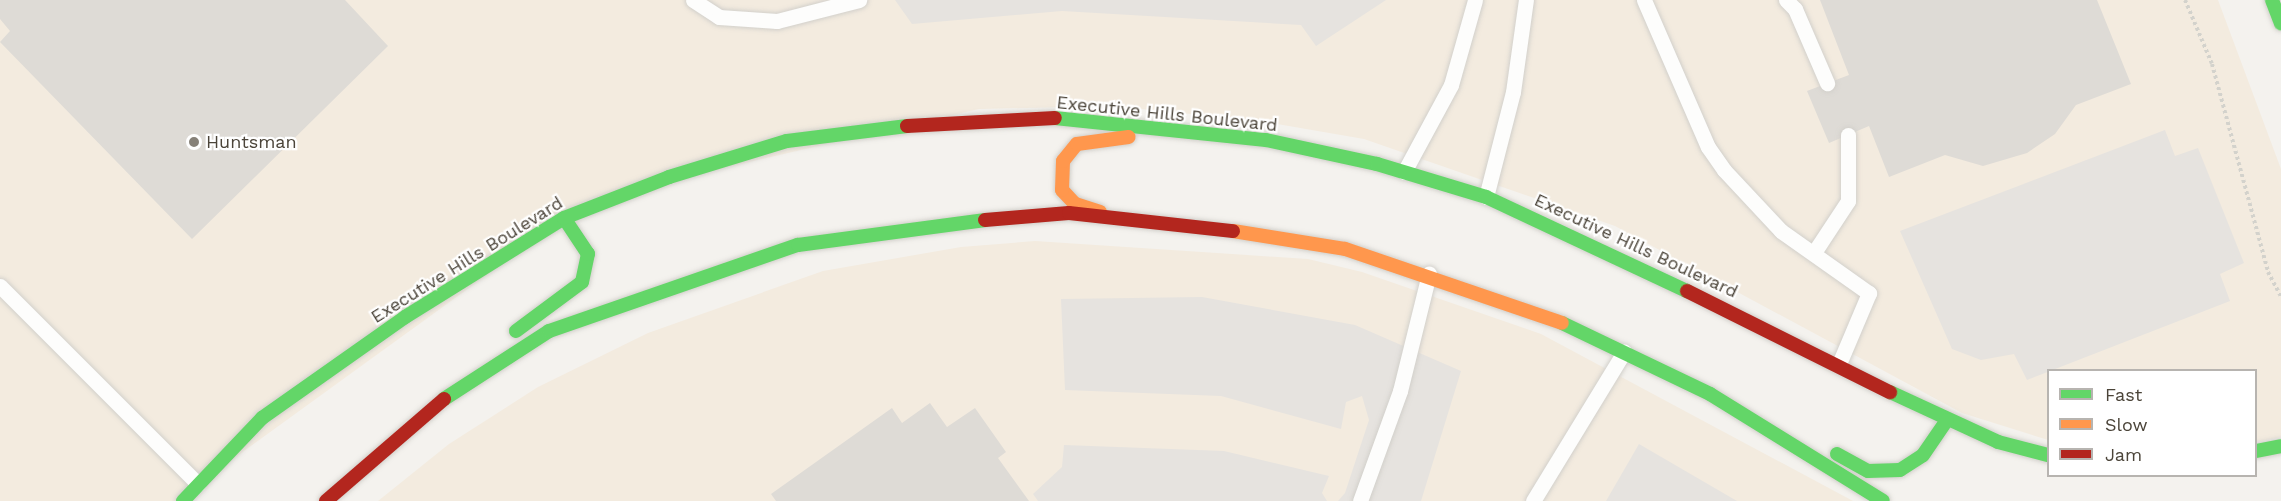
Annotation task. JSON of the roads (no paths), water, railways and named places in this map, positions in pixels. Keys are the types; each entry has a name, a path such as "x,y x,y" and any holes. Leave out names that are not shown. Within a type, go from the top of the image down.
{"street":[{"path":"2272,0 2281,23"},
{"name":"Executive Hills Boulevard","path":"183,501 262,418 405,317 564,218 669,177 787,141 931,123 1067,118 1266,140 1377,164 1486,197 1839,364 1947,420 1998,442 2047,454"},
{"path":"1116,218 1076,204 1062,190 1063,160 1077,144 1119,136 1231,153"},
{"path":"1275,158 1377,164"},
{"path":"423,413 549,331 798,245 932,224 1069,213 1345,249 1429,274 1624,352 1868,471 1908,465 1923,455 1947,420"},
{"path":"504,339 582,282 588,254 564,218"},
{"path":"326,501 423,413 476,359"},
{"path":"1710,394 1883,501"},
{"path":"2257,452 2281,446"}],"lane":[{"path":"693,0 719,17 777,21 860,0"},
{"path":"1404,172 1451,85 1475,0"},
{"path":"1486,197 1513,92 1526,0"},
{"path":"1786,0 1795,9 1827,84"},
{"path":"1649,2 1724,171 1781,231 1815,251 1869,292 1839,364"},
{"path":"1815,251 1848,201 1848,135"},
{"path":"1360,501 1400,391 1429,274"},
{"path":"0,286 198,484"},
{"path":"1533,501 1624,352"}],"place":[{"name":"Huntsman","path":"194,142"}]}
